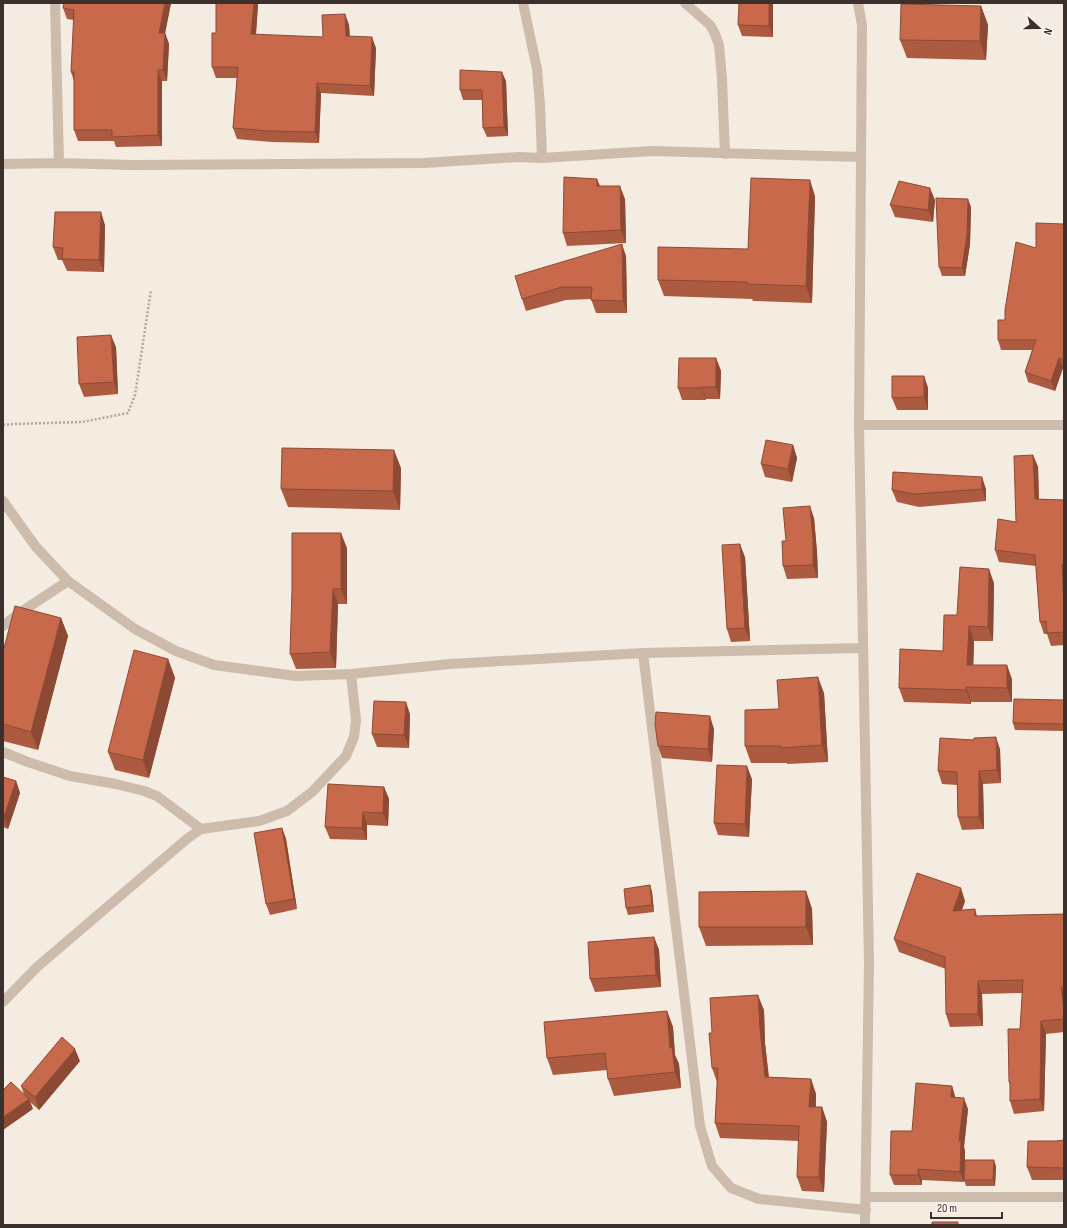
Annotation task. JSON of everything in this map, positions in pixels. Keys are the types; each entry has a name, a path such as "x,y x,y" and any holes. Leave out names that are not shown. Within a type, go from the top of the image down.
{"street":[{"path":"55,3 59,163"},
{"path":"522,3 537,69 542,158"},
{"path":"685,3 710,25 716,34 719,45 725,154"},
{"path":"858,3 862,25 859,425 869,963 866,1225"},
{"path":"3,164 59,163 131,165 408,163 652,152 862,157"},
{"path":"859,425 1064,425"},
{"path":"3,501 36,547 68,581 135,629 176,650 214,665 296,676 351,674 458,664 643,653 864,648"},
{"path":"3,626 18,614 68,581"},
{"path":"643,653 700,1126 712,1166 731,1188 759,1199 866,1210"},
{"path":"3,1002 37,967 188,838 201,829 259,821 287,811 312,792 346,756 354,737 356,720 351,674"},
{"path":"3,752 70,776 123,786 157,796 201,829"},
{"path":"866,1197 1064,1197"}],"path":[{"path":"3,425 82,422 128,413 135,395 151,290"}],"building":[{"path":"64,3 165,3 159,33 165,33 163,70 158,70 158,135 112,137 112,130 74,130 74,72 71,72 74,10 63,8"},
{"path":"216,3 254,3 251,34 323,37 322,15 345,14 346,36 372,37 370,86 317,83 315,132 268,131 233,128 238,67 212,67 212,33 216,33"},
{"path":"739,3 769,3 769,26 738,25"},
{"path":"901,4 981,6 980,41 900,40"},
{"path":"460,70 502,72 504,127 483,128 482,90 460,90"},
{"path":"564,177 597,179 597,186 620,186 621,230 563,233"},
{"path":"751,178 810,180 806,286 747,284 747,282 658,280 658,247 748,249"},
{"path":"899,181 930,188 928,210 890,205"},
{"path":"936,198 968,199 967,235 962,268 939,267"},
{"path":"55,212 101,212 99,260 62,259 63,248 53,247"},
{"path":"1036,223 1064,224 1064,360 1059,358 1051,381 1025,372 1036,340 998,340 998,320 1005,320 1005,310 1016,242 1036,248"},
{"path":"622,244 623,301 591,300 592,287 562,287 522,299 515,276"},
{"path":"111,335 114,382 79,384 77,337"},
{"path":"679,358 716,358 716,387 678,388"},
{"path":"892,376 924,376 924,397 892,398"},
{"path":"766,440 793,445 788,469 761,464"},
{"path":"282,448 394,450 393,491 281,489"},
{"path":"1033,455 1035,499 1064,500 1064,565 1062,564 1064,632 1047,633 1046,621 1040,622 1035,555 995,550 998,519 1016,522 1014,456"},
{"path":"893,472 982,477 982,489 915,494 892,490"},
{"path":"810,506 813,540 813,565 783,566 782,541 786,541 783,508"},
{"path":"292,533 341,533 341,589 333,589 330,652 290,654"},
{"path":"740,544 745,628 727,629 722,545"},
{"path":"960,567 989,569 988,627 969,626 967,665 1007,665 1007,688 966,687 966,690 899,688 900,649 943,651 944,615 957,615"},
{"path":"15,606 61,618 31,732 3,724 3,652"},
{"path":"134,650 168,659 143,760 108,752"},
{"path":"818,677 822,745 781,748 781,746 745,746 745,710 779,709 777,680"},
{"path":"1014,699 1064,700 1064,724 1013,723"},
{"path":"374,701 406,702 404,735 372,734"},
{"path":"656,712 710,716 708,749 658,746 655,724"},
{"path":"996,737 997,770 979,771 979,817 958,817 957,772 938,771 940,738 974,740 974,738"},
{"path":"717,765 747,766 745,824 714,823"},
{"path":"3,777 16,781 4,817 3,816"},
{"path":"328,784 384,787 383,813 363,812 362,828 325,827"},
{"path":"282,828 294,899 266,904 254,833"},
{"path":"917,873 961,888 953,911 975,909 975,916 1064,914 1064,987 1061,987 1064,1019 1041,1021 1040,1099 1010,1101 1008,1029 1020,1029 1023,980 978,981 978,1014 946,1014 945,957 894,939"},
{"path":"650,885 652,905 626,908 624,889"},
{"path":"806,891 806,927 699,927 699,892"},
{"path":"654,937 656,975 590,979 588,942"},
{"path":"758,995 765,1077 811,1079 809,1107 822,1107 819,1177 797,1177 799,1126 715,1123 718,1068 712,1068 709,1033 712,1033 710,998"},
{"path":"667,1011 670,1048 672,1047 675,1072 608,1079 605,1053 547,1058 544,1022"},
{"path":"62,1037 75,1049 35,1097 21,1086"},
{"path":"11,1082 29,1099 3,1117 3,1090"},
{"path":"916,1083 952,1086 951,1097 964,1098 959,1141 961,1141 960,1172 918,1169 918,1175 890,1175 891,1131 912,1131"},
{"path":"1064,1140 1064,1168 1027,1167 1028,1141"},
{"path":"965,1160 994,1160 993,1180 964,1180"},
{"path":"932,1222 958,1222 958,1225 932,1225"}]}
